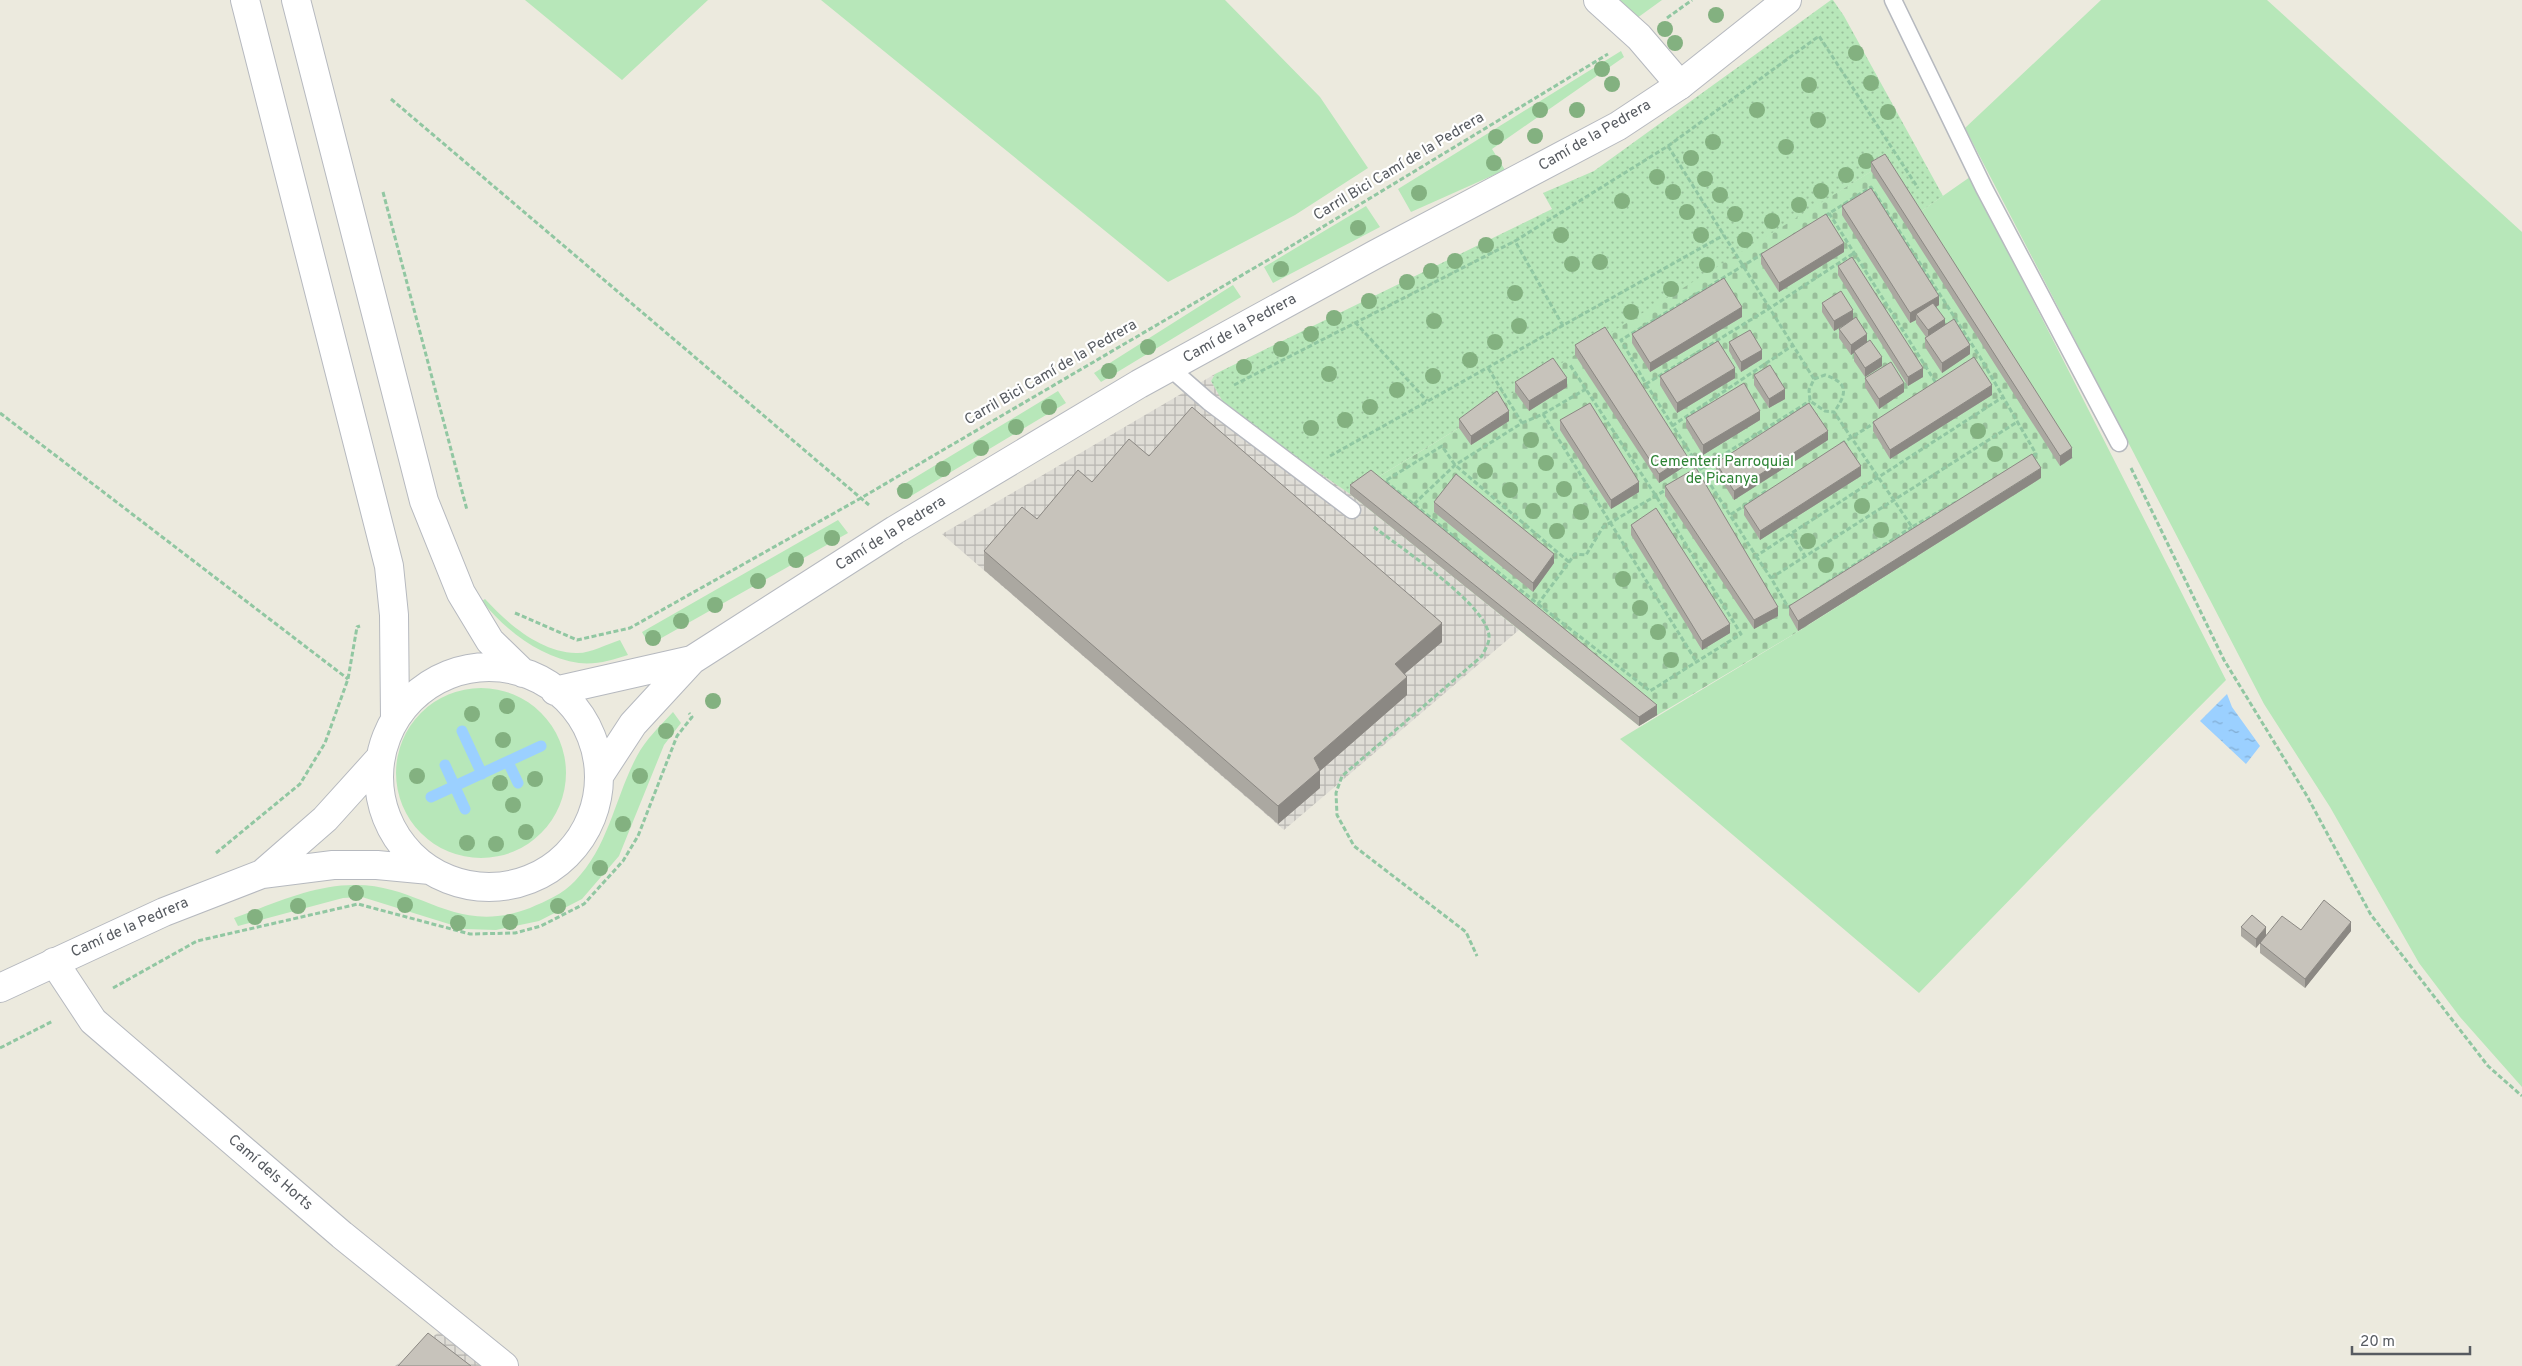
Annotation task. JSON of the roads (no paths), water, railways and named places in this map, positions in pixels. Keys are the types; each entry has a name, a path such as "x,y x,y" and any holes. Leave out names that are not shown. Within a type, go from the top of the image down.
{"street":[{"path":"245,0 389,566 394,615 396,719"},
{"path":"296,0 424,501 460,593 490,641 523,673"},
{"path":"1598,0 1638,37 1680,86"},
{"name":"Camí de la Pedrera","path":"599,776 633,724 692,660 895,530 1170,368 1376,254 1618,126 1680,86 1787,0"},
{"name":"Camí de la Pedrera","path":"555,690 692,660"},
{"path":"502,668 523,673 555,690 573,708 587,728 595,752 599,776 590,822 578,842 562,860 542,873 521,883 498,887 474,886 451,881 430,870 402,846 384,813 380,795 380,757 388,731 408,702 441,678 461,671 502,668"},
{"name":"Camí de la Pedrera","path":"262,874 325,819 380,757"},
{"name":"Camí de la Pedrera","path":"0,988 164,912 262,874 333,865 377,865 430,870"},
{"name":"Camí dels Horts","path":"54,962 92,1021 342,1234 504,1366"}],"lane":[{"path":"1893,0 1984,188 2119,443"},
{"path":"1170,368 1209,402 1352,510"}],"water":[{"path":"2227,694 2232,707 2260,746 2246,764 2200,721"}],"waterway":[{"path":"462,731 482,774"},
{"path":"431,797 541,746"},
{"path":"508,762 518,783"},
{"path":"445,765 465,809"}],"park label":[{"name":"Cementeri Parroquial de Picanya","path":"1722,470"}]}
